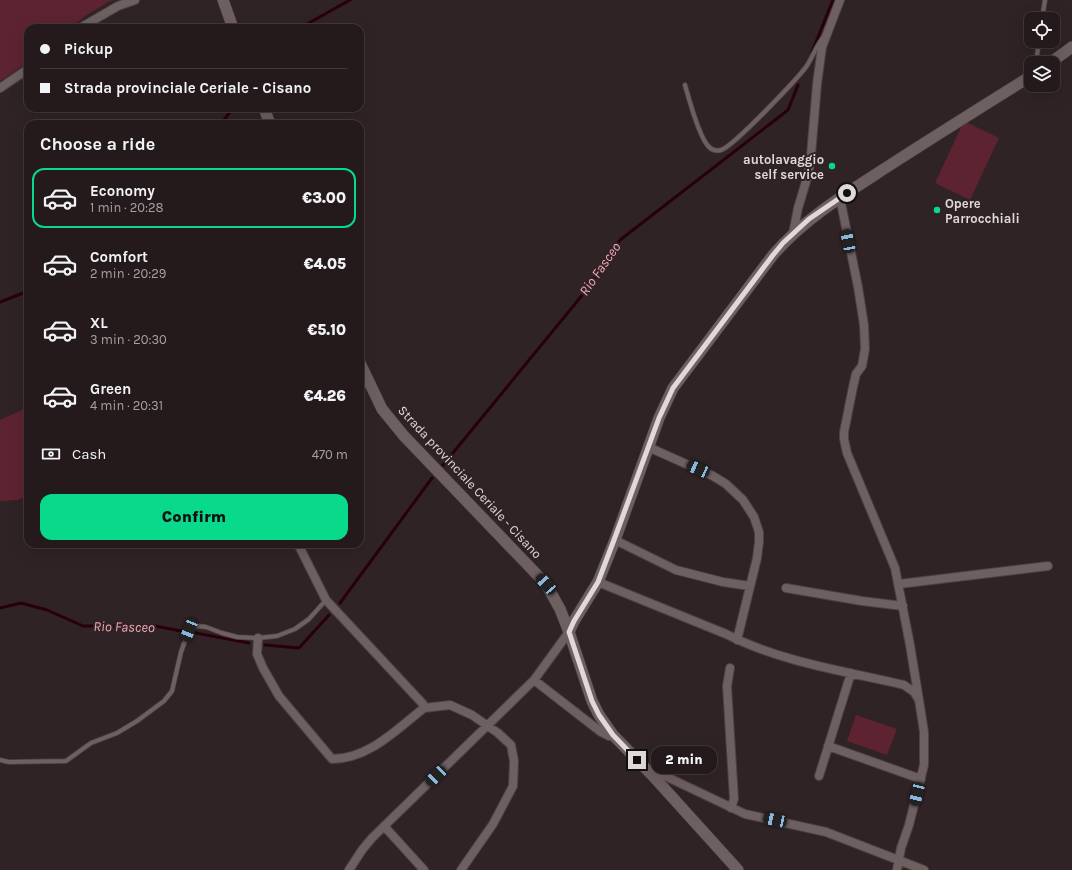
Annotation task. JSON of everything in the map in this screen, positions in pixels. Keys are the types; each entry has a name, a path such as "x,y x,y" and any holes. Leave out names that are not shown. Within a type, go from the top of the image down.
{"street":[{"path":"87,24 118,6 135,0"},
{"path":"223,0 232,24"},
{"path":"793,234 798,208 808,175 812,155 817,84 822,47 840,0"},
{"path":"1059,56 1072,46"},
{"path":"0,88 24,72"},
{"path":"349,870 367,844 384,826 534,680 569,632 598,582 648,446 673,388 783,243 809,219 840,198 1024,80"},
{"path":"840,198 858,288 864,325 865,349 862,366 856,374 852,387 844,439 846,453 895,568 903,606 924,732 924,765 909,825 901,848 897,870"},
{"name":"Strada provinciale Ceriale - Cisano","path":"364,382 382,409 404,436 546,584 560,609 592,701 599,715 613,735 654,776 738,870"},
{"path":"648,446 713,476 726,484 743,500 754,517 759,532 760,542 737,640"},
{"path":"614,540 676,570 723,582 750,586"},
{"path":"300,548 326,600 423,704 424,708"},
{"path":"899,584 1048,566"},
{"path":"598,582 737,640 792,660 904,685 914,692 919,700"},
{"path":"786,588 862,602 903,606"},
{"path":"258,638 257,654 279,696 332,759 344,759 381,743 424,708 450,705 472,715 511,745 514,761 513,786 493,824 461,870"},
{"path":"730,668 728,686 734,799 731,808"},
{"path":"818,776 851,673"},
{"path":"534,680 601,732 609,736 613,735"},
{"path":"828,746 921,779"},
{"path":"654,776 664,776 745,814 826,832 924,870"},
{"path":"384,826 424,870"}],"lane":[{"path":"1043,12 1045,0"},
{"path":"685,85 704,138 709,147 715,150 722,150 750,126 791,84 813,57 819,42 826,35"},
{"path":"0,760 9,762 66,761 91,743 117,733 137,721 164,701 172,691 189,630 197,626 206,626 222,633 237,637 258,638 277,636 295,629 309,619 326,600"}],"shaded area":[{"path":"0,0 114,0 108,2 75,24 24,24 24,65 0,81"},
{"path":"964,121 999,138 970,200 935,183"},
{"path":"24,409 24,497 17,500 0,501 0,420"},
{"path":"856,715 897,729 887,755 847,741"}],"waterway":[{"path":"307,24 350,0"},
{"name":"Rio Fasceo","path":"812,52 833,0"},
{"name":"Rio Fasceo","path":"443,465 584,293 620,240 788,110 798,85"},
{"path":"224,120 230,112"},
{"path":"0,302 24,293"},
{"name":"Rio Fasceo","path":"340,603 432,478"},
{"name":"Rio Fasceo","path":"0,608 21,603 47,610 83,626 155,626 181,631"},
{"name":"Rio Fasceo","path":"265,645 299,648 329,615"},
{"name":"Rio Fasceo","path":"196,633 249,643"}],"place":[{"name":"autolavaggio self service","path":"832,166"},
{"name":"Opere Parrocchiali","path":"937,210"}],"route":[{"path":"637,760 613,735 599,715 592,701 569,632 598,582 648,446 673,388 783,243 809,219 847,193"}]}
